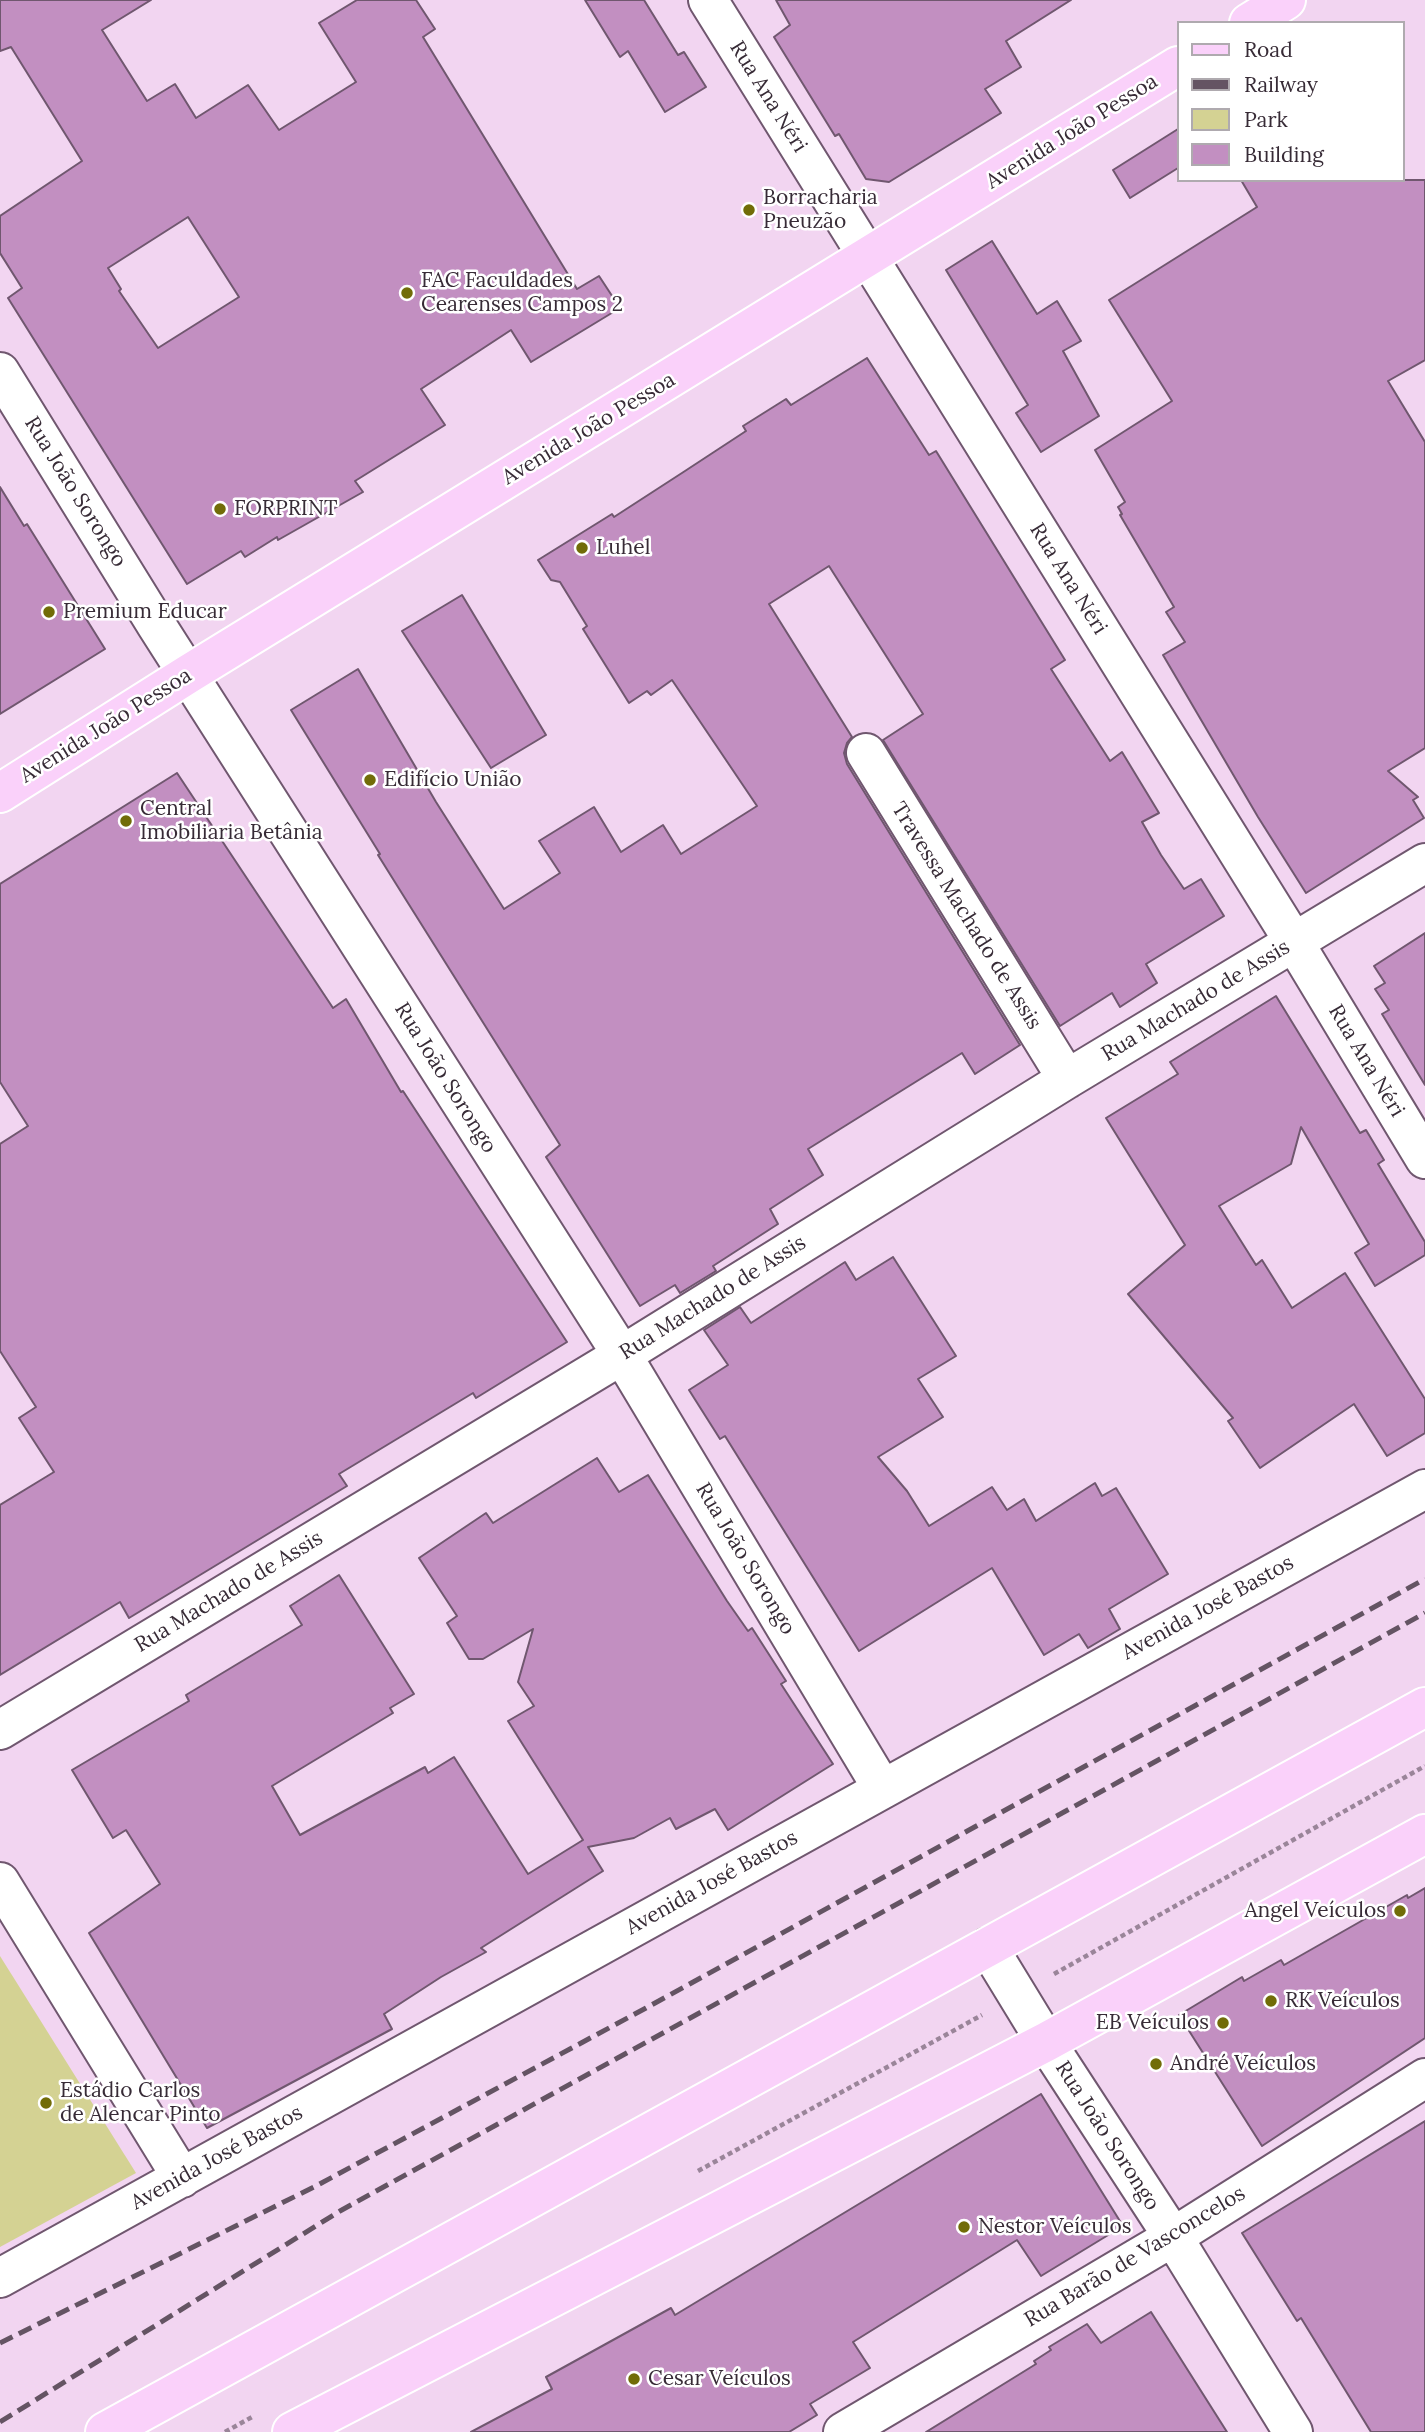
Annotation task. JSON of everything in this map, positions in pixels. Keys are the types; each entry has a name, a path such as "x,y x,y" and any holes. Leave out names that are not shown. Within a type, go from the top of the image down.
{"main road":[{"path":"1252,21 1286,0"},
{"name":"Avenida João Pessoa","path":"0,793 190,673 1176,67"},
{"path":"105,2432 1425,1707"},
{"path":"277,2422 339,2421 1046,2042 1425,1835"}],"street":[{"name":"Rua Ana Néri","path":"708,0 1294,942 1425,1159"},
{"name":"Rua João Sorongo","path":"0,372 157,626 190,673 622,1355 882,1788"},
{"name":"Travessa Machado de Assis","path":"866,753 1067,1079"},
{"name":"Rua Machado de Assis","path":"0,1730 622,1355 1067,1079 1425,863"},
{"name":"Avenida José Bastos","path":"0,2278 1425,1489"},
{"path":"0,1882 182,2178"},
{"name":"Rua João Sorongo","path":"988,1947 1046,2042 1173,2237 1293,2432"},
{"name":"Rua Barão de Vasconcelos","path":"843,2432 1173,2237 1425,2078"}],"path":[{"path":"688,2176 1425,1766"},
{"path":"225,2432 277,2422"}],"green space":[{"name":"Estádio Carlos de Alencar Pinto","path":"0,1956 136,2173 0,2247"}],"building":[{"name":"FAC Faculdades Cearenses Campos 2","path":"0,0 151,0 102,30 147,101 175,84 196,118 248,85 279,130 356,82 319,23 357,0 416,0 435,29 423,37 577,289 599,276 620,308 531,362 511,330 421,389 445,425 355,481 363,492 245,557 241,551 187,584 8,298 22,288 0,253 0,216 82,161 11,47 0,51","holes":["188,217 239,297 158,348 119,291 121,289 108,268"]},
{"path":"585,0 644,0 678,55 684,52 706,87 665,112 628,51 620,57"},
{"path":"776,0 1071,0 1006,41 1021,67 985,89 1001,113 889,182 866,179 839,134 835,136 774,37 790,25"},
{"path":"1176,130 1176,169 1130,198 1113,170"},
{"path":"1425,180 1425,360 1388,381 1425,442 1425,748 1388,771 1418,797 1413,800 1424,818 1306,893 1163,655 1185,642 1166,612 1174,607 1120,515 1122,514 1118,507 1125,502 1095,450 1172,401 1109,300 1257,207 1242,182"},
{"path":"992,241 1037,314 1057,301 1081,341 1063,351 1099,416 1041,452 1016,413 1028,405 946,270"},
{"path":"867,358 929,455 936,451 1065,660 1051,669 1110,761 1122,752 1159,813 1142,822 1161,855 1184,889 1201,879 1224,916 1146,964 1157,983 1120,1007 1112,993 1060,1026 883,740 923,714 829,566 769,604 852,737 844,753 847,764 1020,1045 975,1074 962,1053 808,1149 823,1175 770,1209 778,1224 713,1266 716,1271 680,1293 675,1285 640,1306 546,1157 560,1145 378,855 380,854 291,710 358,669 436,802 504,909 560,873 539,841 594,807 621,852 663,825 681,854 757,806 672,680 651,695 647,691 629,703 583,629 587,626 560,582 551,580 538,560 612,514 614,517 685,471 746,431 743,426 786,399 791,405"},
{"path":"0,487 24,526 27,524 105,649 0,714"},
{"path":"462,595 546,735 491,768 402,631"},
{"path":"177,773 333,1008 346,999 401,1092 403,1091 567,1342 476,1398 473,1393 339,1474 347,1486 129,1618 120,1602 0,1675 0,1505 54,1472 19,1418 36,1407 0,1351 0,1144 28,1126 0,1082 0,884"},
{"path":"1425,933 1425,1085 1382,1014 1389,1010 1375,989 1385,983 1374,966"},
{"path":"1276,996 1360,1133 1366,1130 1384,1160 1378,1164 1425,1242 1425,1255 1375,1286 1355,1253 1369,1244 1301,1127 1291,1164 1219,1206 1256,1265 1262,1260 1292,1308 1345,1273 1425,1399 1425,1433 1387,1456 1354,1404 1260,1468 1228,1421 1233,1418 1128,1294 1185,1245 1106,1118 1178,1074 1170,1062"},
{"path":"893,1257 956,1356 918,1379 943,1417 878,1457 907,1491 929,1526 992,1487 1007,1510 1024,1499 1036,1521 1095,1483 1102,1496 1116,1488 1168,1574 1109,1609 1120,1629 1088,1648 1079,1634 1044,1655 992,1568 859,1651 725,1436 720,1439 689,1390 728,1365 704,1330 740,1307 751,1323 845,1262 856,1280"},
{"path":"597,1458 619,1492 648,1475 727,1601 748,1631 752,1628 786,1681 781,1684 833,1764 728,1830 715,1809 676,1829 670,1818 634,1838 588,1847 603,1871 481,1948 486,1952 384,2014 392,2029 207,2128 89,1933 160,1884 126,1830 113,1838 72,1770 189,1701 186,1695 302,1625 290,1606 339,1575 414,1694 390,1708 393,1713 272,1786 300,1835 425,1767 428,1773 454,1757 528,1874 583,1840 508,1721 534,1706 518,1682 533,1629 483,1659 469,1659 447,1623 457,1616 419,1558 486,1513 493,1523"},
{"path":"1425,1888 1425,2038 1262,2146 1179,2015 1242,1977 1244,1981 1281,1960 1284,1965 1407,1895 1408,1898"},
{"path":"1041,2094 1123,2226 1041,2276 1017,2240 853,2342 870,2368 810,2404 817,2415 789,2432 471,2432 552,2389 546,2377 671,2308 675,2315"},
{"path":"1425,2121 1425,2432 1371,2432 1301,2318 1297,2321 1242,2233"},
{"path":"1151,2312 1227,2432 926,2432 1036,2364 1034,2361 1051,2350 1049,2347 1087,2324 1101,2343"}],"railway":[{"path":"0,2343 314,2187 646,2008 1425,1579"},
{"path":"0,2422 340,2211 1425,1613"}],"place":[{"name":"Borracharia Pneuzão","path":"749,210"},
{"name":"FAC Faculdades Cearenses Campos 2","path":"407,293"},
{"name":"FORPRINT","path":"220,509"},
{"name":"Luhel","path":"582,548"},
{"name":"Premium Educar","path":"49,612"},
{"name":"Edifício União","path":"370,780"},
{"name":"Central Imobiliaria Betânia","path":"126,821"},
{"name":"Angel Veículos","path":"1400,1911"},
{"name":"RK Veículos","path":"1271,2001"},
{"name":"EB Veículos","path":"1223,2023"},
{"name":"André Veículos","path":"1156,2064"},
{"name":"Estádio Carlos de Alencar Pinto","path":"46,2103"},
{"name":"Nestor Veículos","path":"964,2227"},
{"name":"Cesar Veículos","path":"634,2379"}]}
